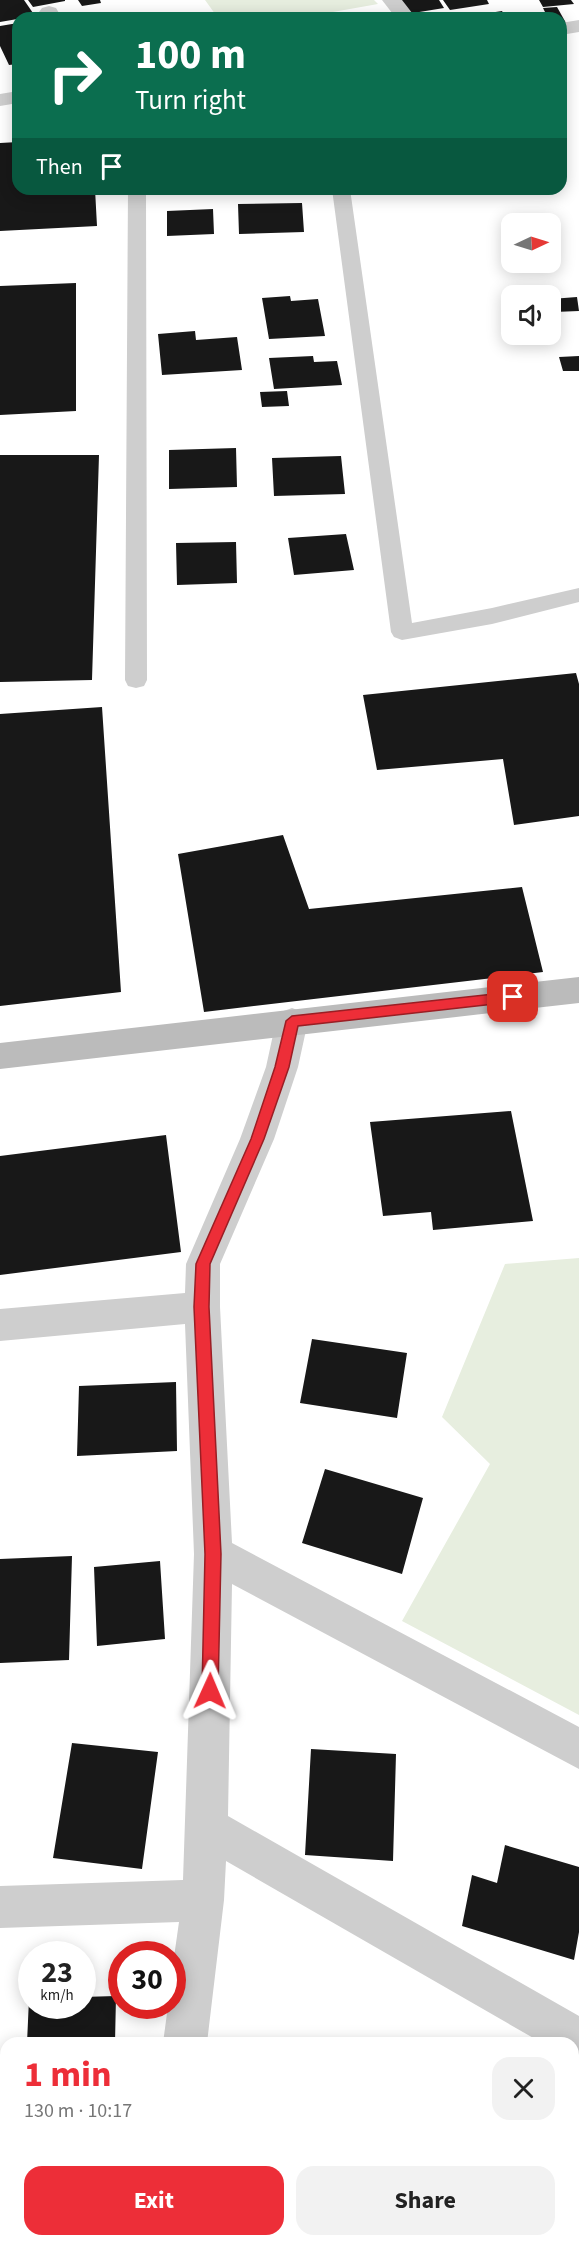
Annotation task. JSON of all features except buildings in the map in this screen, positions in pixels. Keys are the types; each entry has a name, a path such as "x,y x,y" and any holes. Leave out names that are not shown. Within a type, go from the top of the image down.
{"street":[{"path":"392,0 401,12"},
{"path":"0,1056 579,990"},
{"path":"186,2037 203,1900 207,1827 213,1554 202,1307 203,1264 257,1139 282,1067 292,1021"},
{"path":"0,1326 202,1307"},
{"path":"213,1554 579,1749"},
{"path":"207,1827 574,2037"},
{"path":"0,1907 203,1900"}],"lane":[{"path":"136,680 137,195"},
{"path":"342,195 402,632 492,616 579,595"}],"green space":[{"path":"205,0 374,0 378,4 333,12 214,12"},
{"path":"579,1258 579,1715 402,1621 490,1464 442,1417 505,1264"}],"route":[{"path":"210,1691 213,1554 202,1307 203,1264 257,1139 282,1067 292,1021 513,997"}]}
